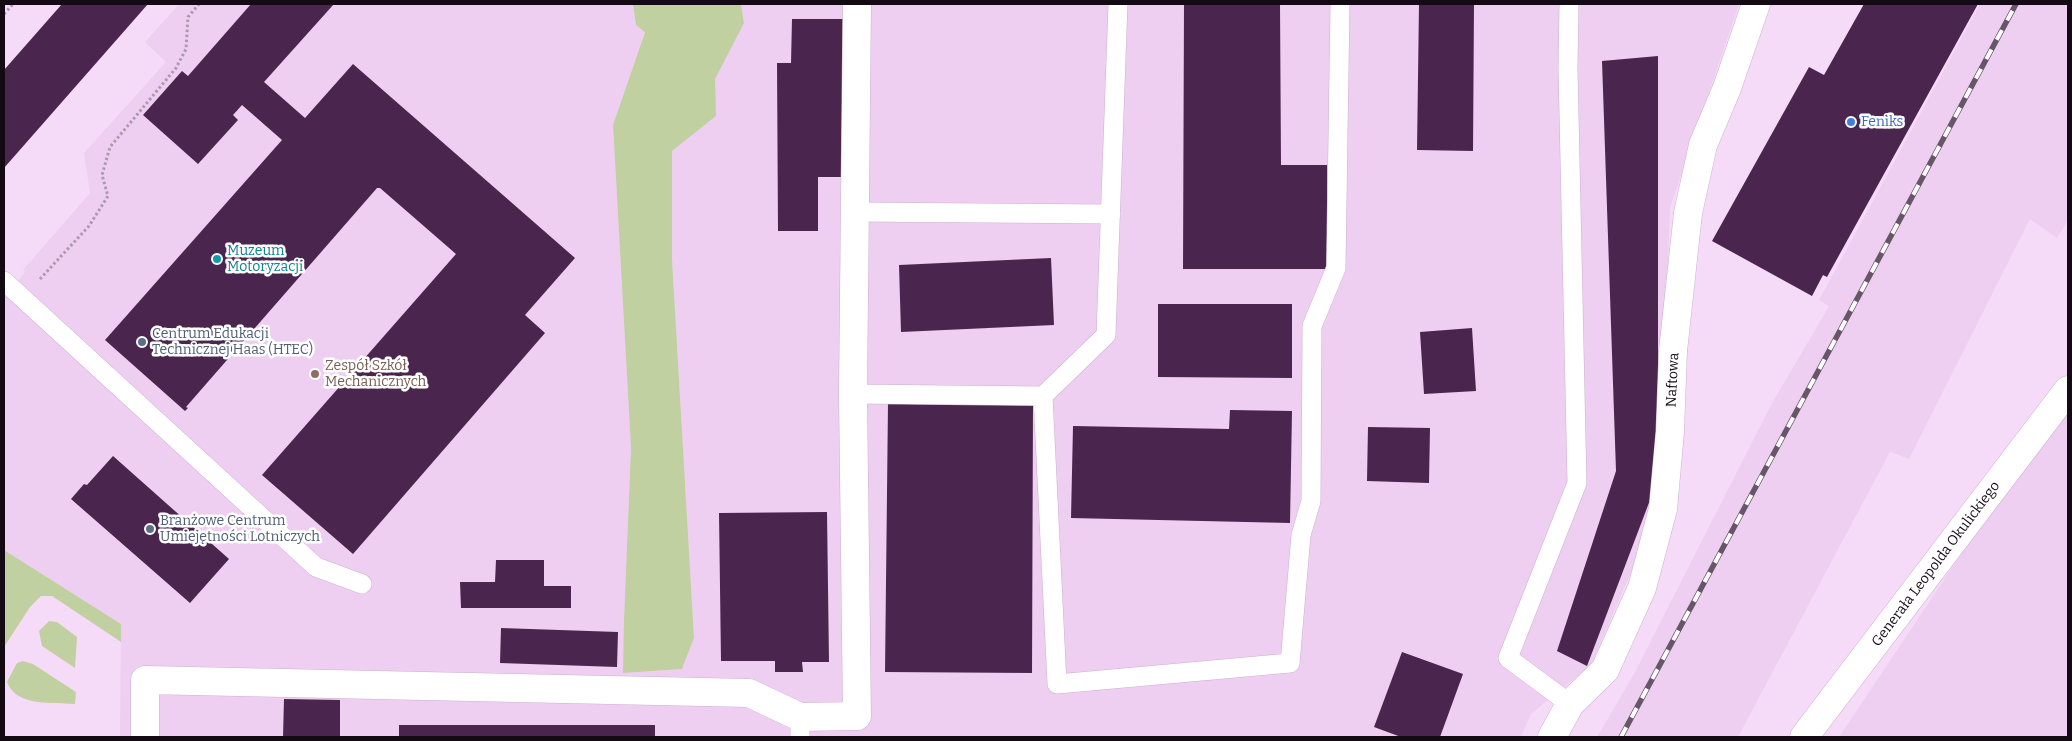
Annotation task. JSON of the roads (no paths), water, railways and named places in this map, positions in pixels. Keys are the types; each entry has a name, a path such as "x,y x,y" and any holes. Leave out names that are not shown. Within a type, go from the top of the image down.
{"street":[{"path":"145,737 145,680 749,693 800,727 857,716 853,394 857,4"},
{"name":"Naftowa","path":"1552,737 1570,704 1605,670 1642,588 1663,508 1670,432 1674,351 1688,212 1703,145 1727,88 1756,4"},
{"name":"Generała Leopolda Okulickiego","path":"1804,737 2068,390"}],"lane":[{"path":"853,394 1043,396 1106,335 1118,4"},
{"path":"1043,396 1057,684 1290,663 1301,535 1311,501 1312,326 1336,268 1340,4"},
{"path":"1569,4 1568,78 1578,483 1508,658 1570,704"},
{"path":"855,212 1111,214"},
{"path":"4,281 316,567 362,584"}],"railway":[{"path":"1621,737 2016,4"}],"place":[{"name":"Feniks","path":"1851,122"},
{"name":"Muzeum Motoryzacji","path":"217,259"},
{"name":"Centrum Edukacji Technicznej Haas (HTEC)","path":"142,342"},
{"name":"Zespół Szkół Mechanicznych","path":"315,374"},
{"name":"Branżowe Centrum Umiejętności Lotniczych","path":"150,529"}]}
